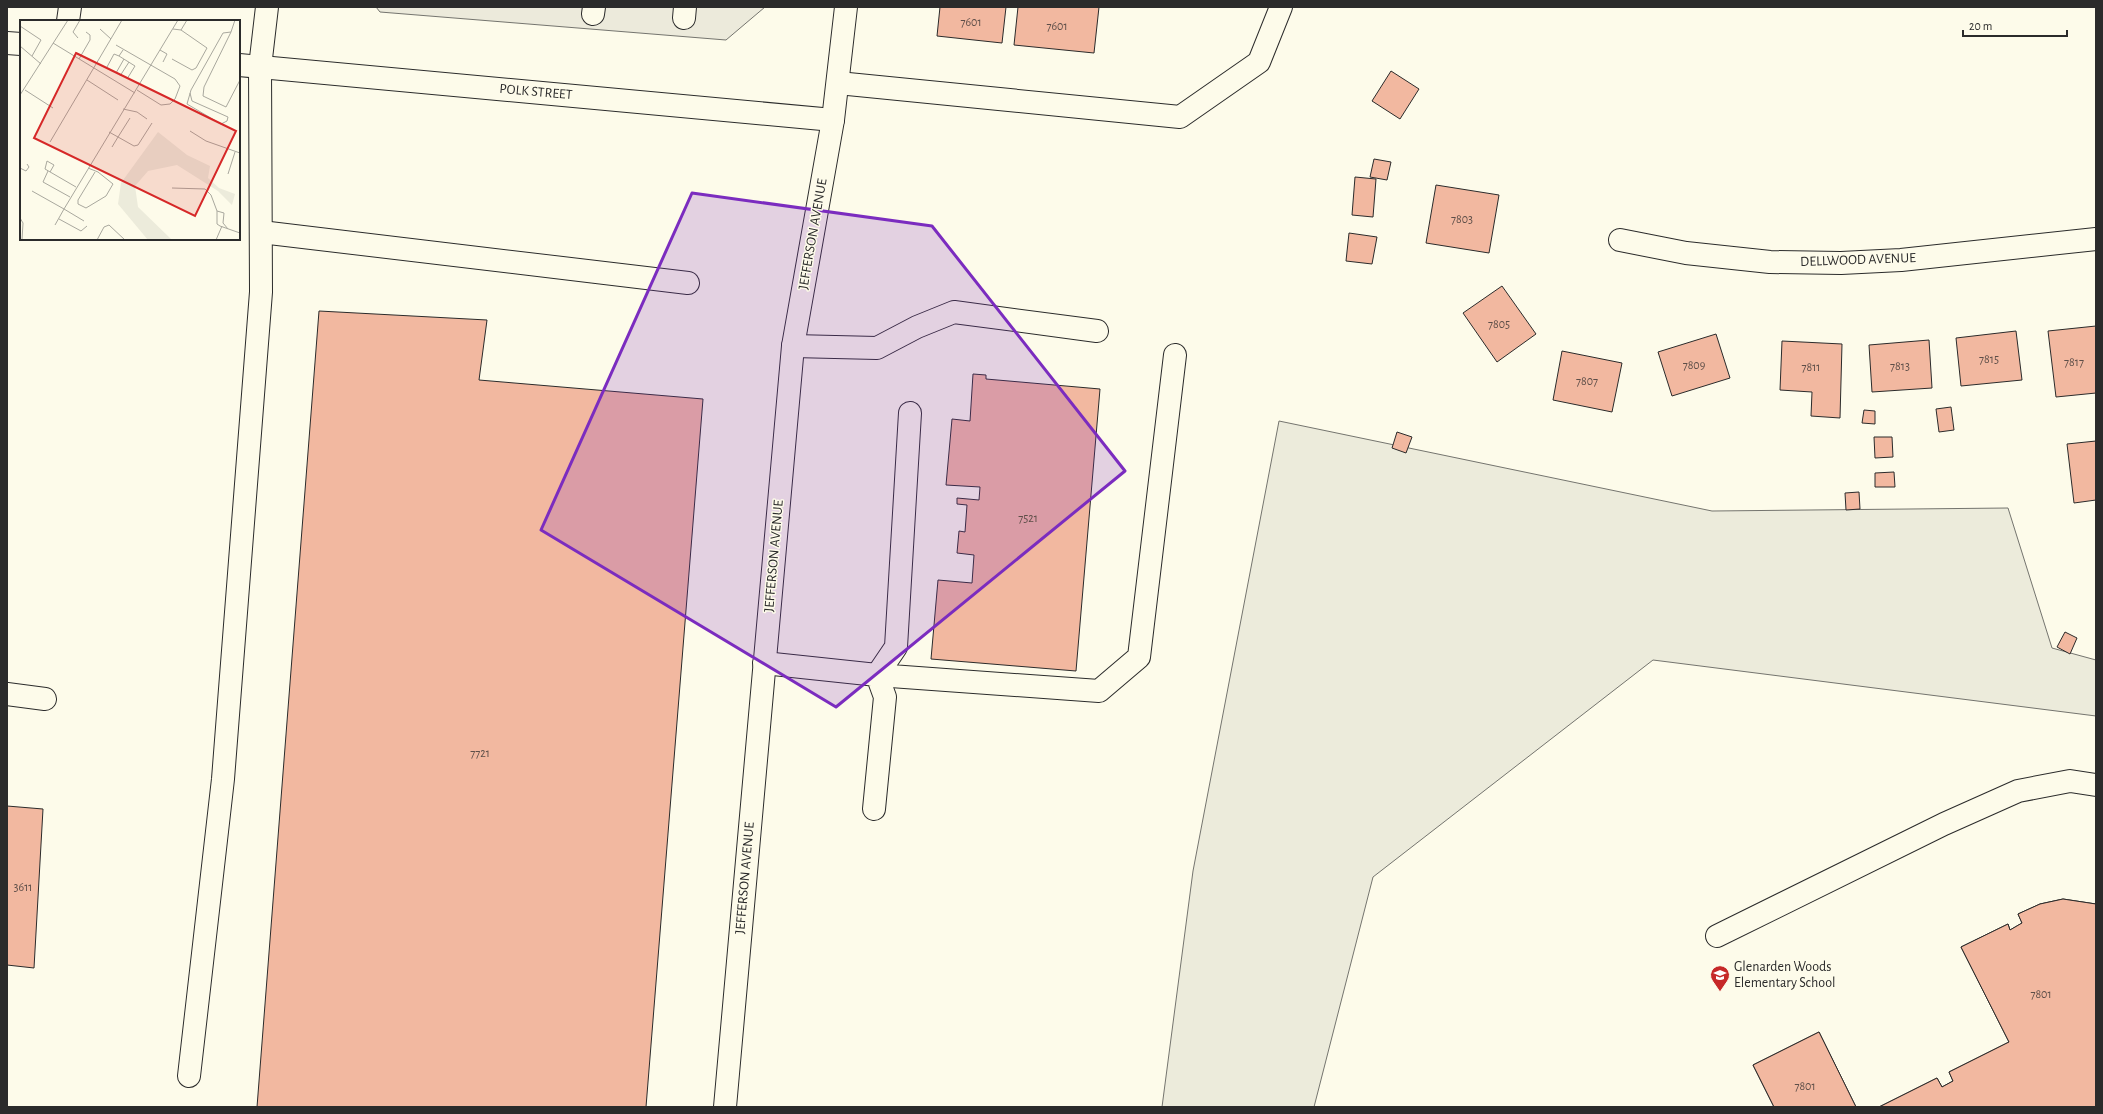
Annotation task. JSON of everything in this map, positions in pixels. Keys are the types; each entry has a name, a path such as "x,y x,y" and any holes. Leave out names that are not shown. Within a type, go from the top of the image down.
{"street":[{"path":"68,20 70,7"},
{"path":"189,1076 223,779 262,292 261,232 250,66 267,7"},
{"name":"JEFFERSON AVENUE","path":"725,1107 793,346 833,120 846,7"},
{"path":"838,83 1180,117 1259,62 1281,7"},
{"path":"7,43 20,44"},
{"name":"POLK STREET","path":"250,66 833,120"},
{"path":"261,232 688,283"},
{"name":"DELLWOOD AVENUE","path":"1620,240 1686,253 1770,262 1841,263 1901,260 2096,239"},
{"path":"793,346 877,348 917,327 954,312 1097,331"},
{"path":"764,663 877,675 1099,691 1139,658 1175,355"},
{"path":"877,675 896,647 910,413"},
{"path":"874,810 885,697 877,675"},
{"path":"7,694 45,698"},
{"path":"1717,936 1944,824 2018,791 2070,781 2096,785"}],"highlighted area":[{"path":"692,193 932,226 1125,471 836,707 541,530"}],"shaded area":[{"path":"376,7 765,7 726,40 380,12"},
{"path":"1279,421 1712,511 2008,508 2052,648 2096,660 2096,716 1653,660 1373,877 1314,1107 1162,1107 1193,871"}],"building":[{"path":"940,7 1006,7 1002,43 937,36"},
{"path":"1018,7 1099,7 1094,53 1014,45"},
{"path":"1391,71 1419,89 1400,119 1372,101"},
{"path":"1374,159 1391,162 1387,180 1370,177"},
{"path":"1355,177 1376,179 1373,217 1352,215"},
{"path":"1436,185 1499,195 1489,253 1426,243"},
{"path":"1349,233 1377,237 1372,264 1346,261"},
{"path":"1502,286 1536,334 1497,362 1463,313"},
{"path":"319,311 487,320 479,380 703,399 646,1107 257,1107"},
{"path":"2096,326 2096,393 2056,397 2048,331"},
{"path":"2016,331 2022,380 1961,386 1956,338"},
{"path":"1716,334 1730,378 1672,396 1658,352"},
{"path":"1929,340 1932,388 1872,392 1869,345"},
{"path":"1782,341 1842,344 1840,418 1811,416 1812,392 1780,390"},
{"path":"1562,351 1622,363 1612,412 1553,400"},
{"path":"973,374 986,375 986,379 1100,389 1076,671 931,659 938,580 972,583 974,555 957,553 959,531 965,532 967,505 957,504 957,498 979,500 980,487 946,485 952,419 970,421"},
{"path":"1951,407 1954,430 1939,432 1936,409"},
{"path":"1864,410 1875,411 1875,424 1862,423"},
{"path":"1397,432 1412,437 1406,453 1392,448"},
{"path":"1874,437 1892,437 1893,457 1875,458"},
{"path":"2096,441 2096,500 2074,503 2067,444"},
{"path":"1894,472 1895,487 1875,487 1875,473"},
{"path":"1859,492 1860,509 1846,510 1845,493"},
{"path":"2065,632 2077,638 2070,654 2057,647"},
{"path":"7,806 43,809 34,968 7,965"},
{"path":"2063,899 2096,904 2096,1107 1879,1107 1937,1078 1942,1087 1953,1081 1949,1072 2009,1042 1961,947 2008,924 2010,930 2022,923 2018,914 2040,904"},
{"path":"2063,899 2096,904 2096,1107 1879,1107 1937,1078 1942,1087 1953,1081 1949,1072 2009,1042 1961,947 2008,924 2010,930 2022,923 2018,914 2040,904"},
{"path":"1819,1032 1856,1107 1774,1107 1753,1065"},
{"path":"1819,1032 1856,1107 1774,1107 1753,1065"}],"place":[{"name":"Glenarden Woods Elementary School","path":"1720,992"}]}
